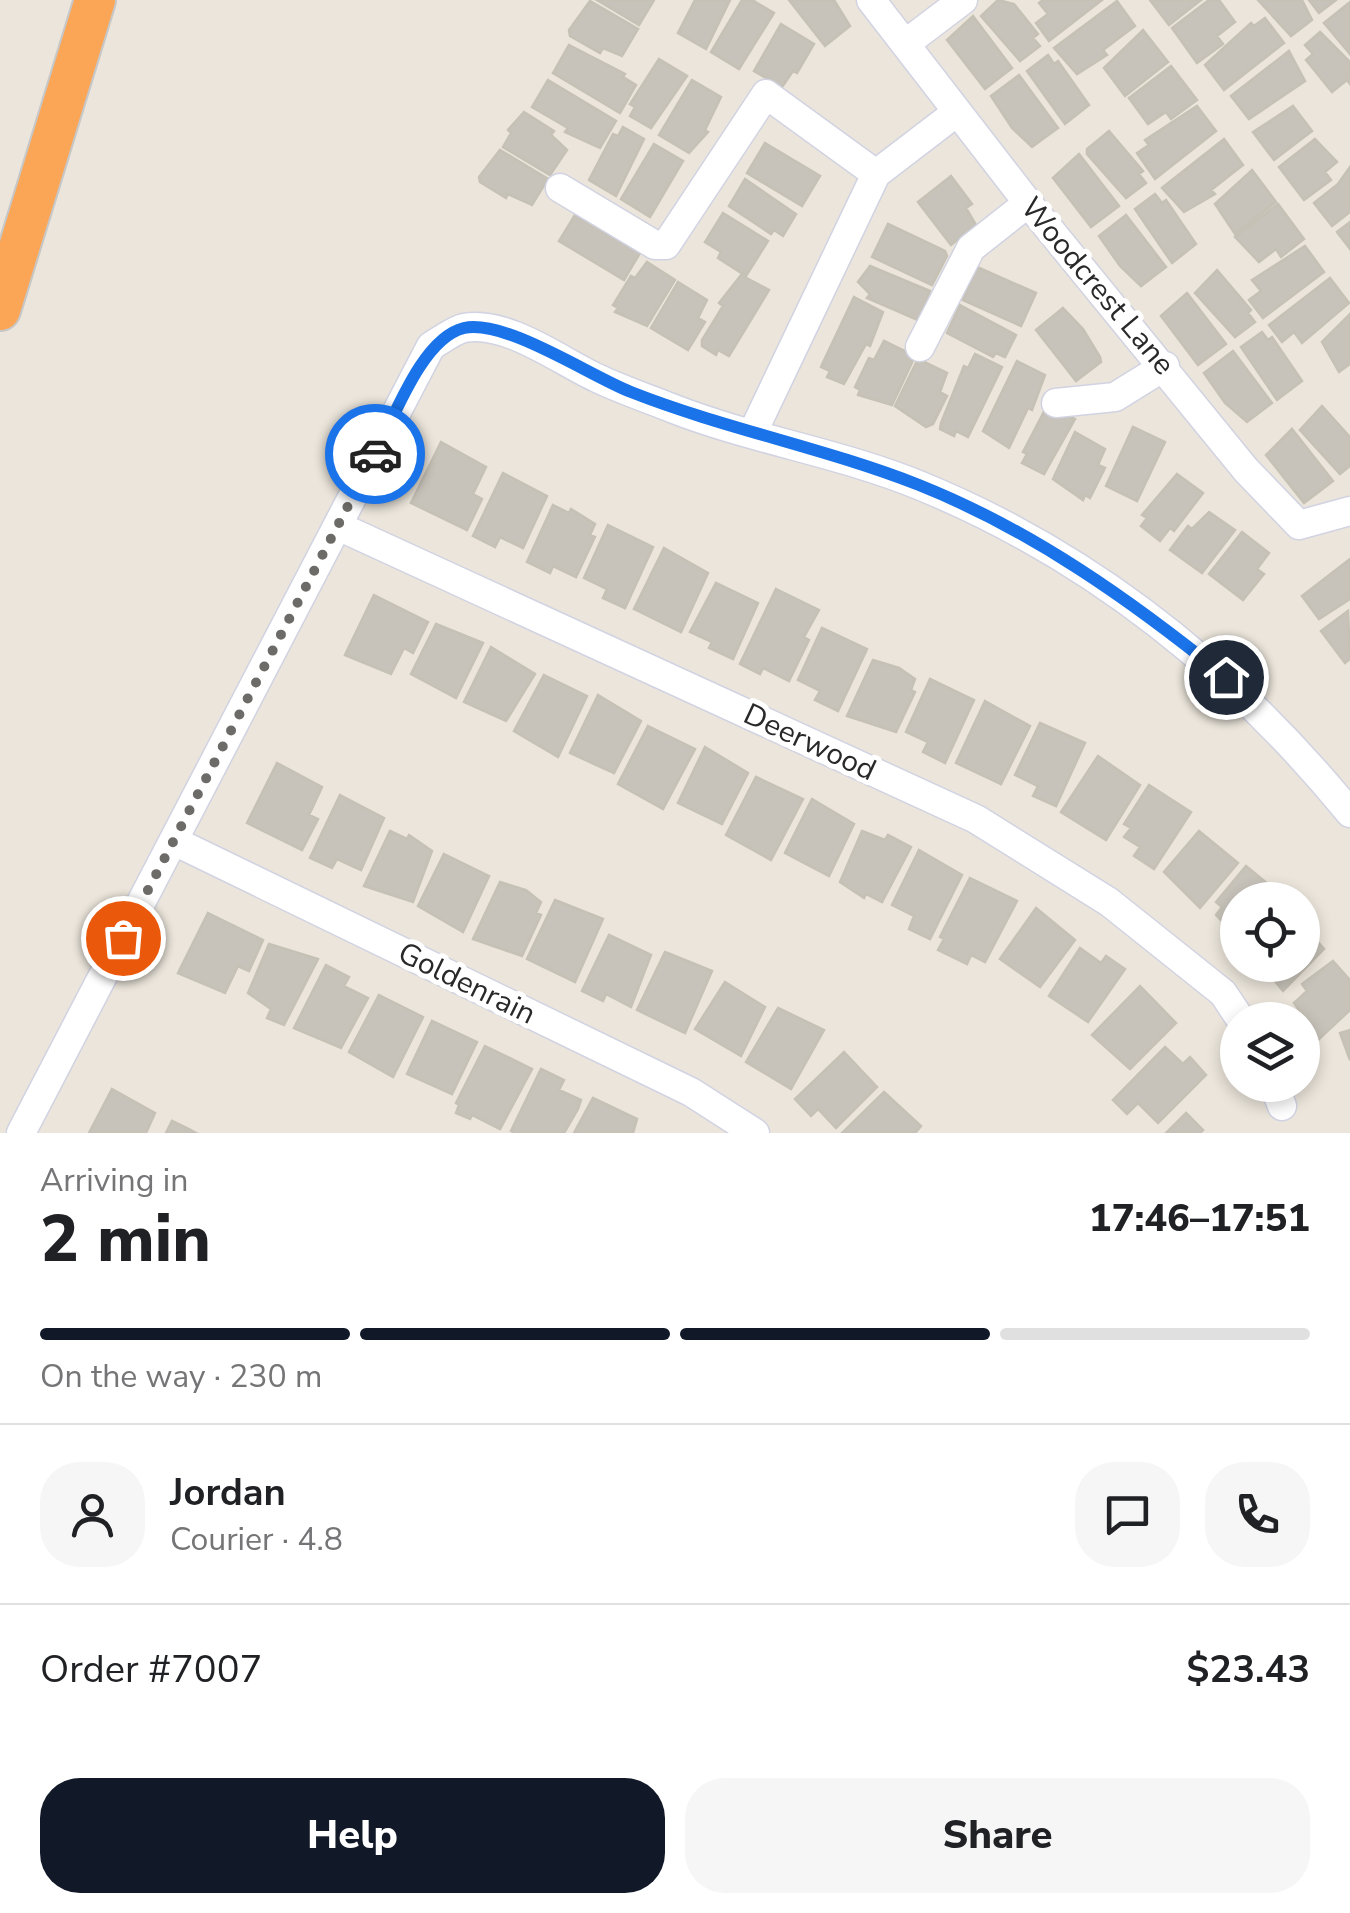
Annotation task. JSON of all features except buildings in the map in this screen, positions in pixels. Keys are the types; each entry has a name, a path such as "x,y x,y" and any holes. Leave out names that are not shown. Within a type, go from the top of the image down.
{"highway":[{"path":"0,310 95,0"}],"street":[{"name":"Woodcrest Lane","path":"871,0 1028,203 1165,366 1246,470 1299,525 1350,511"},
{"path":"906,44 963,0"},
{"path":"560,188 655,245 666,245 766,94 876,174"},
{"path":"753,432 876,174 956,112"},
{"path":"920,347 970,248 1028,203"},
{"path":"21,1133 431,346 464,328 514,335 613,385 680,412 920,486 1058,556 1141,610 1226,677 1301,752 1350,813"},
{"path":"1056,403 1115,397 1165,366"},
{"name":"Deerwood","path":"338,526 976,818 1109,902 1229,1002"},
{"name":"Goldenrain","path":"174,840 690,1092 755,1133"}],"way so far":[{"path":"123,938 375,454"}],"route":[{"path":"375,454 431,346 464,328 514,335 596,378 680,412 920,486 1042,545 1141,610 1226,677"}]}
